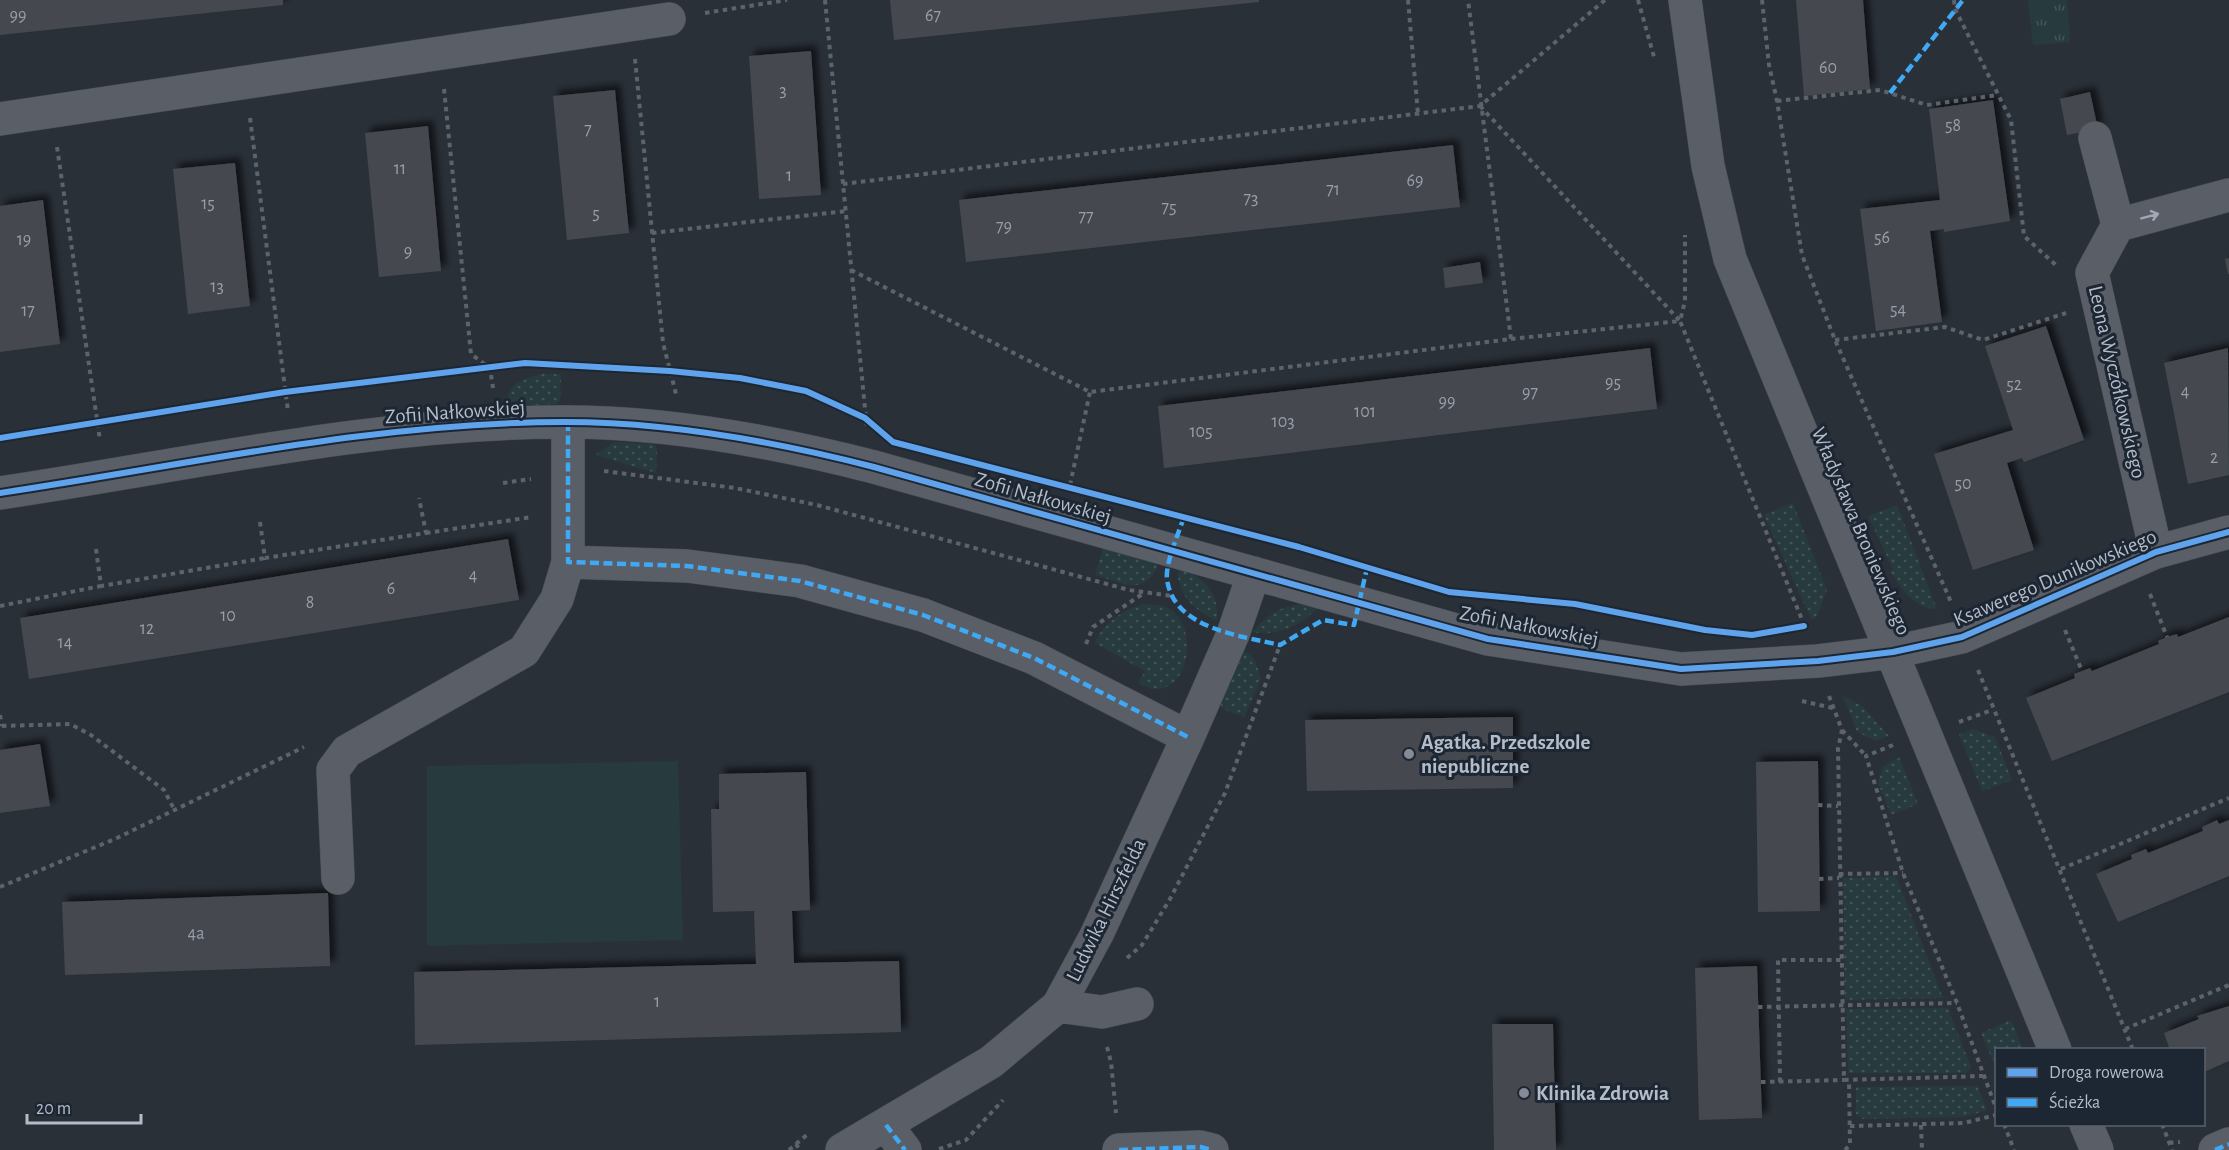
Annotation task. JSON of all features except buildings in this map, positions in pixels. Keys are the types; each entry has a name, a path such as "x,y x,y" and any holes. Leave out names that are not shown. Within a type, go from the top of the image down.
{"street":[{"name":"Władysława Broniewskiego","path":"1685,0 1708,166 1730,259 2054,1048"},
{"path":"0,118 669,19"},
{"path":"2095,138 2118,225 2229,195"},
{"name":"Leona Wyczółkowskiego","path":"2118,225 2092,273 2156,552"},
{"path":"338,878 333,770 347,751 524,651 557,599 568,562 555,473 568,422"},
{"name":"Zofii Nałkowskiej","path":"0,493 292,445 406,430 497,423 568,422 686,429 810,451 852,461 1500,641 1681,669 1818,661 1893,652"},
{"name":"Ksawerego Dunikowskiego","path":"1893,652 1962,637 2156,552 2229,532"},
{"path":"568,562 687,566 800,581 923,615 1034,658 1188,737"},
{"name":"Ludwika Hirszfelda","path":"842,1150 896,1138 1058,1006 1097,934 1188,737 1233,634 1254,573"},
{"path":"1058,1006 1102,1012 1137,1004"},
{"path":"2086,1126 2097,1150"},
{"path":"2215,1150 2229,1144"},
{"path":"1119,1150 1200,1148 1212,1150"}],"path":[{"path":"669,19 787,0"},
{"path":"825,0 865,418"},
{"path":"1408,0 1418,114"},
{"path":"1468,0 1511,339"},
{"path":"843,184 1480,106 1605,0"},
{"path":"1638,0 1655,63"},
{"path":"1762,0 1769,65 1802,255 1835,340 1950,601 1962,637 2061,869 2132,1048"},
{"path":"1954,0 1955,9 2011,120 2024,236 2098,304"},
{"path":"634,57 663,343 686,429"},
{"path":"1777,101 1880,90 1928,105 1998,95"},
{"path":"445,94 471,354"},
{"path":"1480,106 1680,321 1818,661 1842,730 1866,756 1902,873 1957,1003 1995,1106"},
{"path":"249,109 284,379"},
{"path":"56,145 95,402"},
{"path":"652,234 846,211"},
{"path":"1680,321 1685,301 1685,230"},
{"path":"851,270 1090,392 1511,339 1680,321"},
{"path":"1835,340 1945,327 1983,340 2098,304"},
{"path":"1074,462 1090,392"},
{"path":"503,483 555,473 735,488 817,505 1145,592 1172,596"},
{"path":"419,498 426,533"},
{"path":"0,606 265,558 544,515"},
{"path":"260,522 265,558"},
{"path":"96,549 101,586"},
{"path":"1070,677 1093,627 1145,592"},
{"path":"2150,594 2167,638"},
{"path":"2064,628 2082,671"},
{"path":"1124,961 1142,945 1170,899 1225,793 1280,645"},
{"path":"0,715 1,727 70,724 91,735 164,790 175,811"},
{"path":"1842,730 1838,742 1840,960 1850,1126 1850,1148 1845,1150"},
{"path":"1866,756 1925,735"},
{"path":"0,887 175,811 312,744"},
{"path":"2061,869 2229,798"},
{"path":"1818,805 1838,806"},
{"path":"1819,879 1902,873"},
{"path":"1780,1082 1778,960 1840,960"},
{"path":"2125,1029 2229,985"},
{"path":"1758,1007 1957,1003"},
{"path":"1102,1012 1103,1034 1111,1062 1113,1085"},
{"path":"1761,1082 1983,1076"},
{"path":"1850,1126 1965,1123 1995,1115"},
{"path":"1922,1125 1922,1150"},
{"path":"2004,1126 2014,1150"},
{"path":"2162,1126 2172,1150"},
{"path":"789,1150 813,1130"},
{"path":"796,1144 800,1150"}],"green space":[{"path":"2028,0 2067,0 2070,42 2033,45"},
{"path":"542,374 561,374 560,401 556,404 506,406 510,392 517,383"},
{"path":"614,442 653,444 657,447 656,473 595,455"},
{"path":"1793,503 1827,590 1817,616 1812,621 1764,515"},
{"path":"1897,505 1937,609 1915,602 1899,585 1890,571 1893,569 1868,516"},
{"path":"1103,548 1159,562 1154,573 1147,580 1140,584 1124,584 1095,575"},
{"path":"1179,568 1196,576 1208,587 1216,602 1217,621 1194,607 1183,594 1178,577"},
{"path":"1146,604 1162,606 1176,614 1182,623 1187,645 1183,667 1178,677 1170,685 1160,689 1138,684 1145,671 1095,643 1109,623 1123,613"},
{"path":"1298,604 1318,607 1296,625 1270,633 1252,632 1276,611"},
{"path":"1245,651 1255,660 1261,679 1244,717 1221,708 1221,702"},
{"path":"1843,696 1862,706 1889,736 1876,741 1857,732"},
{"path":"1973,729 1995,737 2012,780 1982,791 1959,734"},
{"path":"1899,757 1918,804 1891,815 1878,783 1883,766"},
{"path":"678,761 683,940 427,946 427,766"},
{"path":"1896,876 1943,998 1845,1000 1843,878"},
{"path":"1948,1008 1971,1067 1967,1073 1848,1073 1846,1009"},
{"path":"2011,1020 2023,1048 1995,1048 1995,1067 1981,1033"},
{"path":"1977,1086 1987,1110 1964,1117 1863,1119 1856,1114 1856,1087"}],"marked path":[{"path":"1890,93 1963,0"},
{"path":"568,422 568,562 687,566 800,581 923,615 1034,658 1188,737"},
{"path":"1184,517 1167,573 1172,596 1182,609 1195,619 1229,633 1280,645 1323,620 1354,625 1367,568"},
{"path":"886,1125 905,1150"},
{"path":"2215,1150 2229,1144"},
{"path":"1119,1150 1200,1147 1212,1150"}],"cycle path":[{"path":"0,438 285,392 525,363 670,371 740,378 806,391 865,418 893,442 1299,547 1449,592 1575,604 1705,630 1752,635 1804,626"},
{"path":"0,493 282,447 423,429 565,422 682,429 759,441 874,467 1488,639 1681,669 1818,661 1893,652 1962,637 2156,552 2229,532"}],"place":[{"name":"Agatka. Przedszkole niepubliczne","path":"1409,754"},
{"name":"Klinika Zdrowia","path":"1524,1093"}]}
